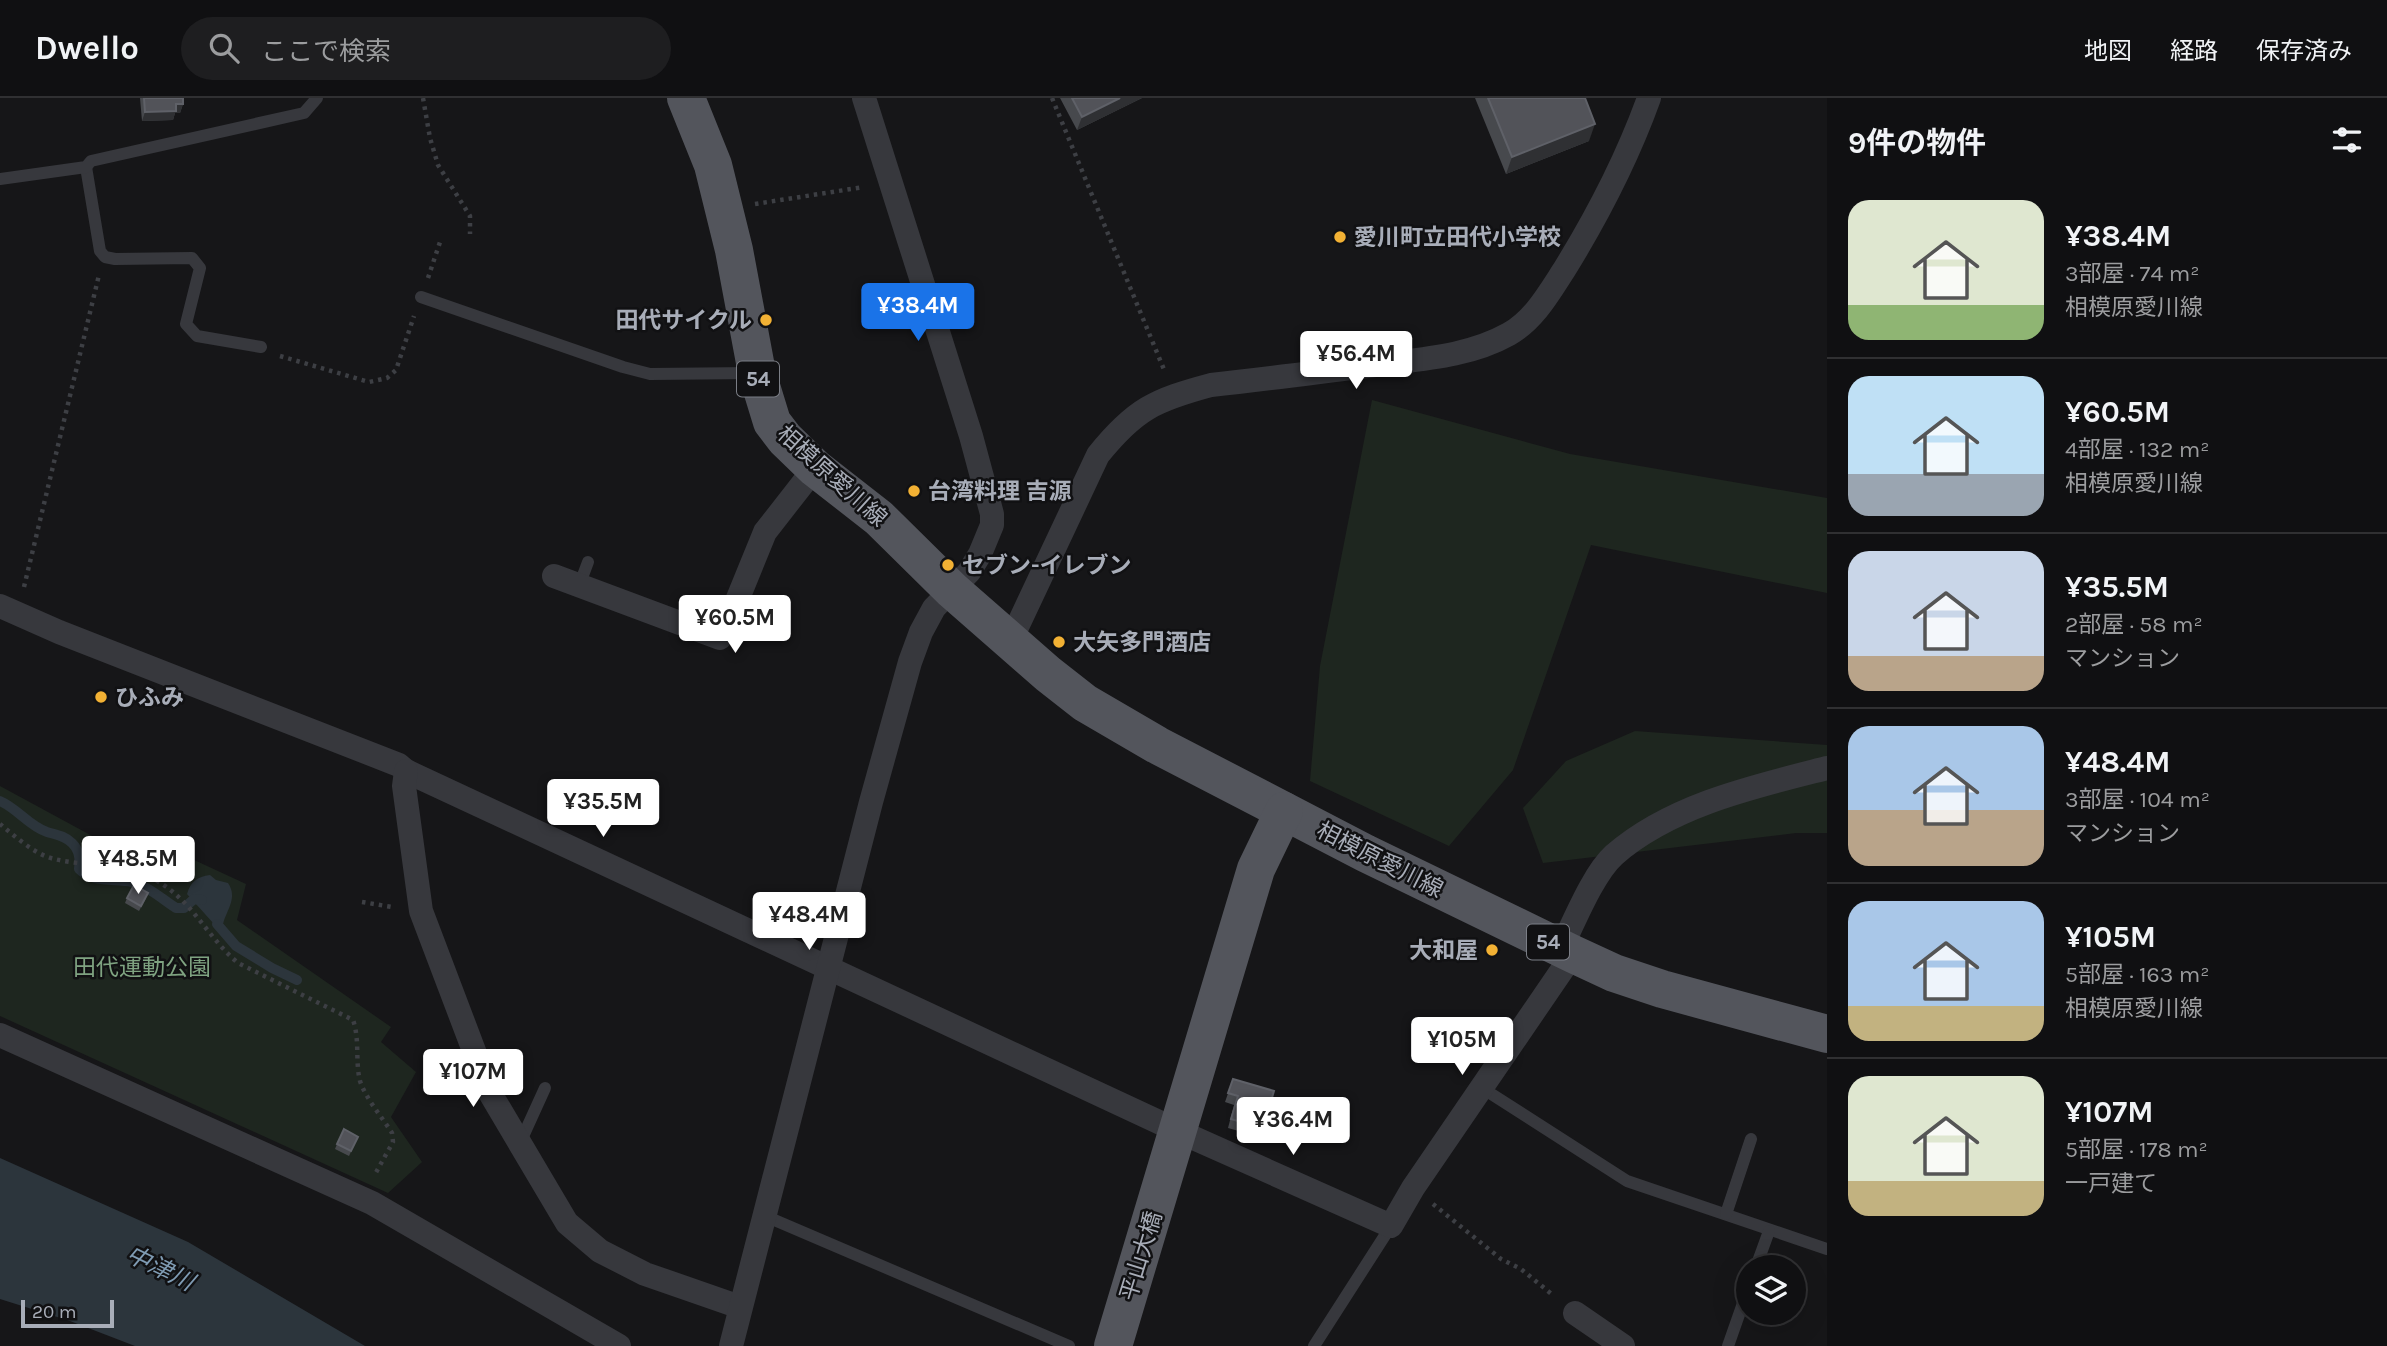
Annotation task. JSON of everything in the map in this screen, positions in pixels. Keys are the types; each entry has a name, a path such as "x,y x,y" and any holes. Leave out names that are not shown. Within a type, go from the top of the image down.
{"main road":[{"name":"相模原愛川線","path":"686,98 713,164 734,250 757,373 772,422 785,439 815,468 879,518 952,590"},
{"name":"54","path":"952,590 1085,703 1157,745 1284,811"},
{"name":"相模原愛川線","path":"1284,811 1451,897 1614,972 1662,989 1827,1034"},
{"path":"1173,1148 1256,869 1284,811"},
{"name":"平山大橋","path":"1113,1346 1173,1148"}],"street":[{"path":"730,1346 910,662 921,632 934,608 969,572 992,525 992,514 971,436 864,98"},
{"path":"1010,642 1098,455 1119,429 1141,411 1174,395 1211,385 1472,351 1511,333 1532,315 1580,243 1636,134 1648,98"},
{"path":"554,576 720,638 765,532 815,468"},
{"path":"8,610 399,765 406,771 828,970 1173,1148 1391,1226 1413,1188 1482,1088 1567,951 1599,874 1613,856 1660,824 1739,790 1827,768"},
{"path":"406,771 404,786 421,911 489,1093 567,1223 600,1251 645,1274 740,1307"},
{"path":"0,1035 361,1198 620,1346"},
{"path":"1575,1313 1622,1346"}],"lane":[{"path":"0,179 86,167 91,161 304,113 317,98"},
{"path":"86,167 100,251 105,257 192,258 200,268 186,324 197,336 261,347"},
{"path":"421,297 650,374 757,373"},
{"path":"579,586 588,562"},
{"path":"520,1143 545,1088"},
{"path":"1482,1088 1627,1181 1827,1250"},
{"path":"1726,1214 1743,1155 1751,1139"},
{"path":"765,1216 1069,1346"},
{"path":"1314,1346 1391,1226"},
{"path":"1760,1255 1769,1231"},
{"path":"1728,1346 1736,1323"}],"path":[{"path":"423,98 438,165 470,216 470,234"},
{"path":"1052,98 1174,395"},
{"path":"723,208 891,183"},
{"path":"261,347 320,369 369,382 387,378 396,370 440,242"},
{"path":"8,610 105,257"},
{"path":"0,824 31,848 52,859 147,875 182,898 223,951 238,963 353,1020 361,1083 392,1133 393,1142 361,1198"},
{"path":"1413,1188 1501,1259 1521,1269 1575,1313"}],"green space":[{"path":"1372,400 1570,454 1827,498 1827,593 1591,545 1513,770 1449,846 1310,781 1320,666"},
{"path":"1635,731 1827,745 1827,833 1796,833 1543,863 1523,808 1566,761"},
{"name":"田代運動公園","path":"0,786 142,863 151,840 246,884 237,920 391,1027 381,1042 416,1072 391,1117 422,1162 388,1193 0,1016"}],"water":[{"path":"210,875 216,880 228,883 231,888 231,904 223,924 227,930 223,934 187,894 195,880"},
{"name":"中津川","path":"0,1158 188,1242 365,1346 135,1346 70,1321 0,1299"}],"building":[{"path":"144,98 183,98 183,104 176,104 176,111 145,112"},
{"path":"1072,98 1120,98 1082,117"},
{"path":"1488,98 1585,98 1595,124 1512,157"},
{"path":"134,885 148,893 141,906 127,898"},
{"path":"1233,1079 1274,1091 1263,1128 1231,1119 1238,1096 1228,1093"},
{"path":"344,1129 358,1137 351,1151 337,1144"}],"waterway":[{"path":"0,801 41,829 61,836 75,846 79,869 91,877 138,884 176,908 184,908 194,899 202,900"},
{"path":"217,924 236,946 297,980"}],"place":[{"name":"愛川町立田代小学校","path":"1340,237"},
{"name":"田代サイクル","path":"766,320"},
{"name":"台湾料理 吉源","path":"914,491"},
{"name":"セブン-イレブン","path":"948,565"},
{"name":"大矢多門酒店","path":"1059,642"},
{"name":"ひふみ","path":"101,697"},
{"name":"大和屋","path":"1492,950"}]}
